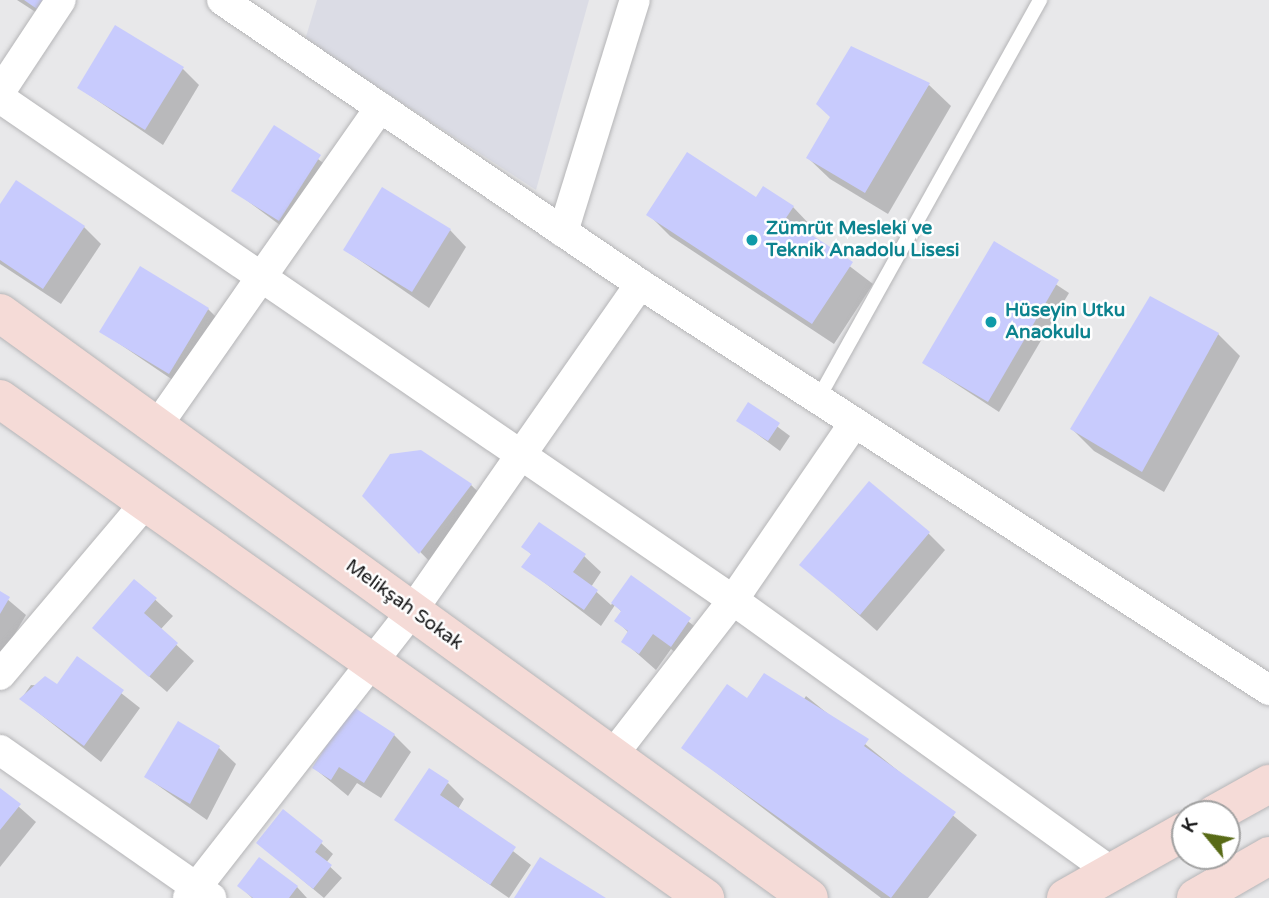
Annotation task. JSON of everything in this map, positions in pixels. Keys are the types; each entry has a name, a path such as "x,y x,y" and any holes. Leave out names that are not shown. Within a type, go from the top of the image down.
{"street":[{"path":"0,92 61,0"},
{"path":"222,0 640,284 1269,690"},
{"path":"563,232 635,0"},
{"path":"0,98 264,278 520,458 733,600 1111,872"},
{"path":"157,426 264,278 380,107"},
{"path":"0,750 198,894 412,611 640,284"},
{"name":"Melikşah Sokak","path":"0,313 809,898"},
{"path":"0,399 705,898"},
{"path":"612,755 733,600 854,423"},
{"path":"0,676 146,502"},
{"path":"1240,800 1269,784"},
{"path":"1066,898 1171,839"},
{"path":"1196,898 1269,856"}],"lane":[{"path":"818,399 1040,0"}],"shaded area":[{"path":"317,0 589,0 536,190 305,40"}],"building":[{"path":"24,0 43,0 37,9"},
{"path":"115,25 184,67 145,130 77,88"},
{"path":"851,46 930,83 865,193 806,158 830,117 816,104"},
{"path":"274,125 321,155 279,221 231,191"},
{"name":"Zümrüt Mesleki ve Teknik Anadolu Lisesi","path":"687,152 756,197 763,186 794,206 786,218 853,262 812,324 646,215"},
{"path":"16,180 85,226 43,289 0,260 0,204"},
{"path":"382,187 451,229 412,292 343,250"},
{"name":"Hüseyin Utku Anaokulu","path":"994,241 1059,280 988,402 922,363"},
{"path":"140,266 209,308 169,374 99,332"},
{"path":"1150,296 1219,333 1142,472 1070,429"},
{"path":"748,402 780,423 768,441 736,421"},
{"path":"421,450 472,484 419,554 362,496 390,454"},
{"path":"869,481 930,532 860,615 799,565"},
{"path":"539,522 586,554 573,572 598,590 584,610 521,567 531,554 521,547"},
{"path":"631,575 691,618 671,647 653,634 639,654 621,642 628,631 614,621 621,611 611,603"},
{"path":"134,579 157,598 144,613 178,643 149,677 92,628"},
{"path":"0,591 10,597 0,614"},
{"path":"77,656 124,690 84,746 19,699 45,676 57,684"},
{"path":"764,673 869,739 864,746 956,812 891,898 681,748 727,684 747,698"},
{"path":"352,706 395,734 364,783 339,767 331,780 312,768"},
{"path":"178,721 220,746 190,804 144,777"},
{"path":"429,768 449,781 440,795 516,847 490,885 394,820"},
{"path":"0,788 21,804 0,830"},
{"path":"283,809 323,841 315,852 332,865 313,889 256,843"},
{"path":"259,857 298,886 289,898 253,898 237,886"},
{"path":"540,857 606,898 514,898"}],"place":[{"name":"Zümrüt Mesleki ve Teknik Anadolu Lisesi","path":"752,240"},
{"name":"Hüseyin Utku Anaokulu","path":"991,322"}]}
